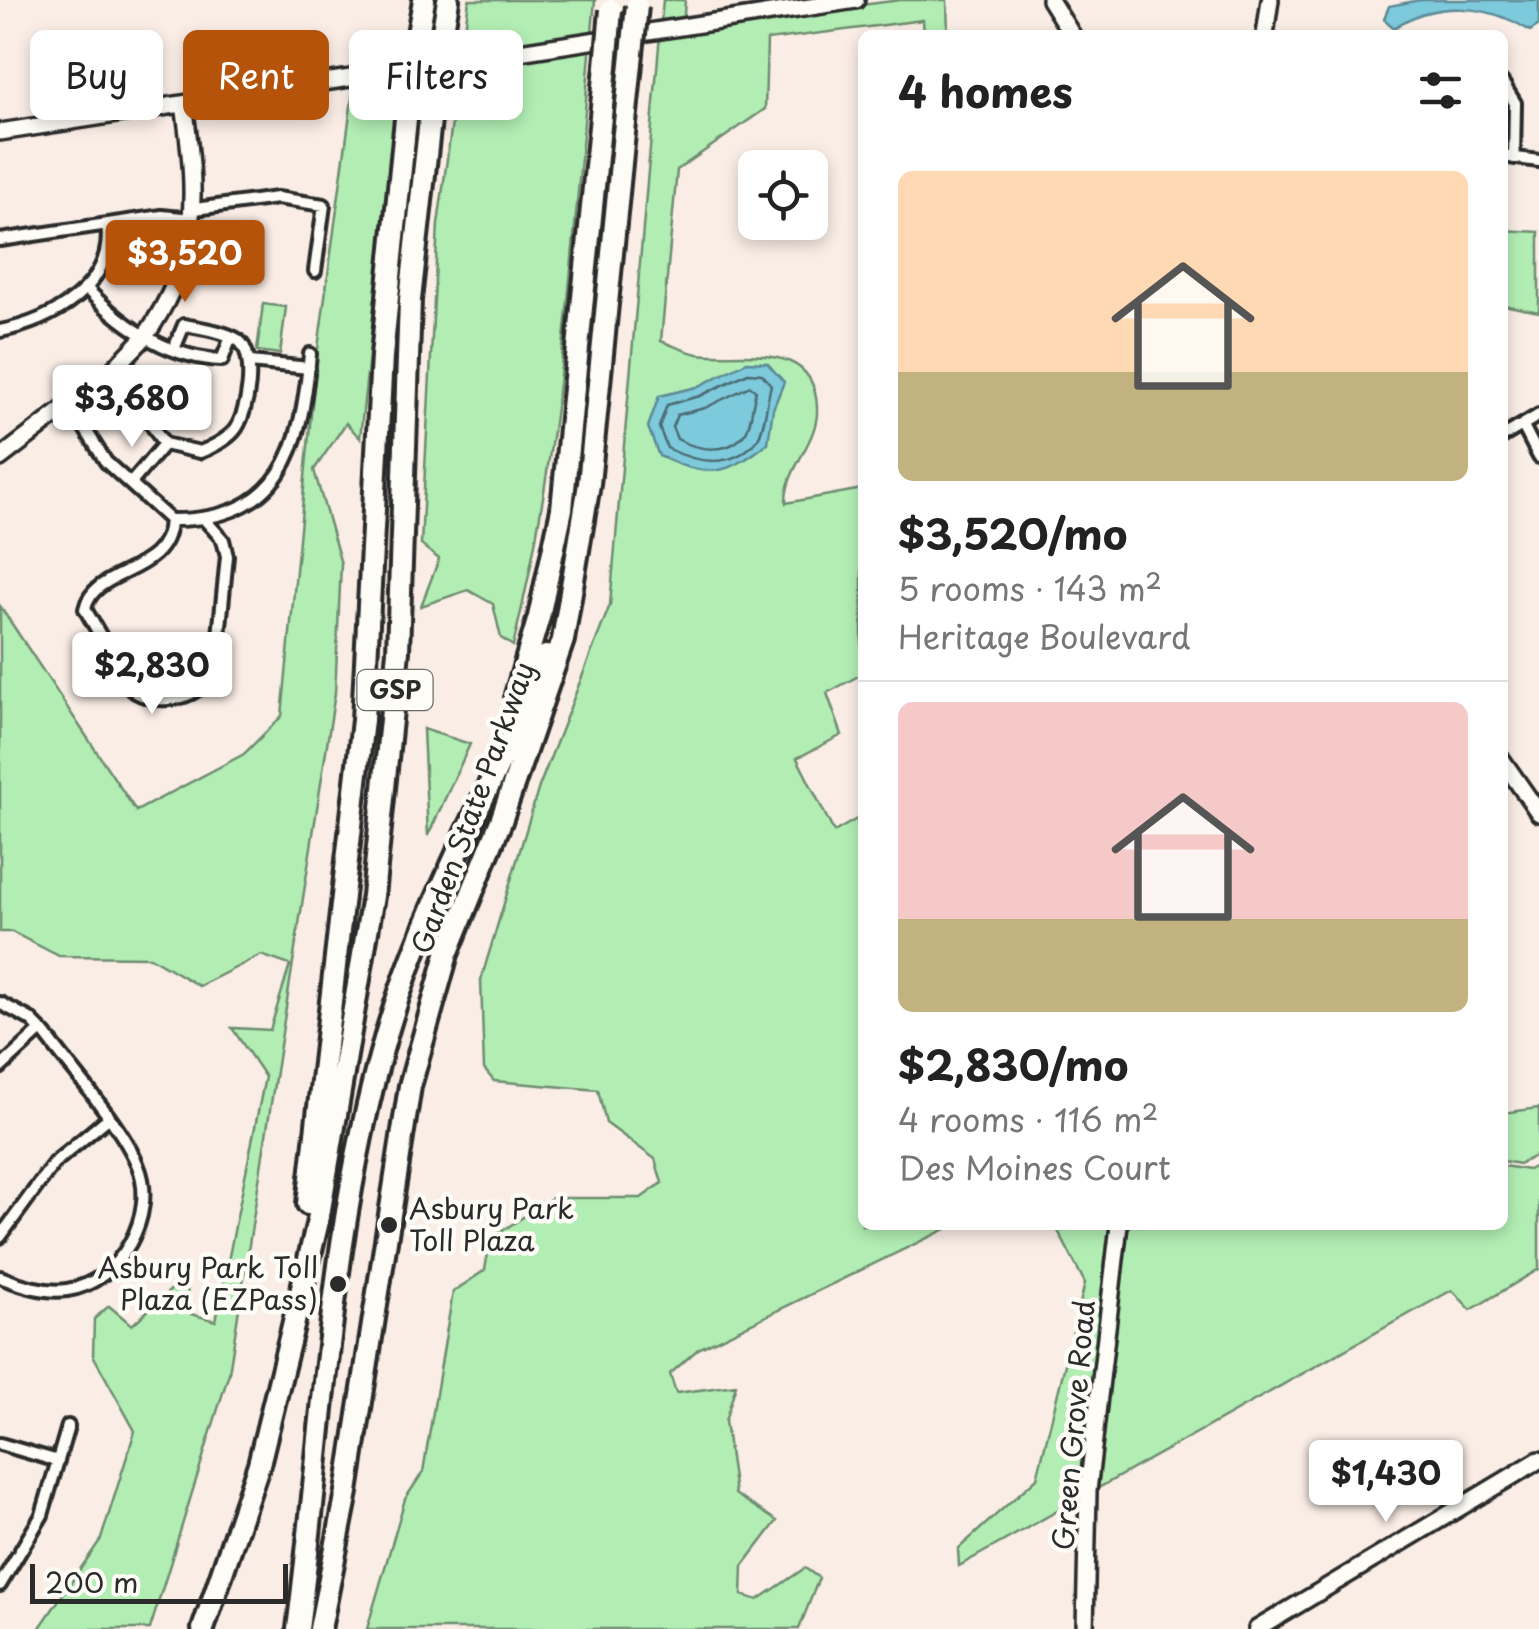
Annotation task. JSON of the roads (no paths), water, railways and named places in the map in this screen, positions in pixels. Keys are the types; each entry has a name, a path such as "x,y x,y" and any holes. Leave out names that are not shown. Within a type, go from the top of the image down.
{"highway":[{"name":"Garden State Parkway","path":"302,1281 363,720 382,356 408,99 424,0"},
{"name":"Garden State Parkway","path":"203,1629 259,1464 318,1221 388,783 398,651 404,387 433,93 448,0"},
{"name":"Garden State Parkway","path":"320,1629 347,1492 410,1086 447,954 542,708 563,640 590,468 638,3"},
{"name":"Garden State Parkway","path":"469,824 528,661 562,508 612,5"},
{"path":"298,1629 329,1352 359,1142 400,992 469,824 537,678 572,574"}],"street":[{"path":"329,82 856,0"},
{"path":"1050,0 1069,30"},
{"path":"1266,30 1270,0"},
{"path":"1508,92 1515,103 1508,157 1539,161"},
{"path":"0,132 183,104"},
{"path":"0,458 70,405 143,339 172,290 193,214 185,120"},
{"path":"0,240 193,214 276,198 324,205 315,271"},
{"path":"0,331 43,317 86,288 108,257 108,224"},
{"path":"86,288 112,316 143,339 222,360 230,337"},
{"path":"128,388 164,444 200,452 232,433 240,420 250,362 245,348 230,337 184,325 174,349"},
{"path":"70,405 106,462 170,520 206,521 265,489 290,460 302,424 310,354"},
{"path":"250,362 308,368"},
{"path":"1508,434 1539,415"},
{"path":"1523,426 1539,457"},
{"path":"130,483 164,444"},
{"path":"170,520 167,543 160,551 92,593 86,609 135,693 178,698 194,694 212,677 216,666 226,556 222,540 206,521"},
{"path":"1508,769 1539,813"},
{"path":"0,1003 42,1030 134,1157 144,1189 143,1210 124,1251 102,1275 68,1290 38,1288 0,1276"},
{"path":"0,1068 42,1030"},
{"path":"0,1237 54,1163 107,1119"},
{"name":"Green Grove Road","path":"1084,1629 1088,1491 1118,1230"},
{"path":"0,1585 4,1568 42,1515 68,1426"},
{"path":"0,1444 58,1461"},
{"path":"1256,1629 1539,1460"}],"water":[{"path":"1420,0 1539,0 1539,25 1530,31 1497,15 1462,9 1426,13 1394,28 1384,19 1389,6"},
{"path":"747,362 767,363 784,382 773,409 768,443 740,462 716,471 691,468 659,456 648,427 659,396 697,387"}],"place":[{"name":"Asbury Park Toll Plaza","path":"389,1225"},
{"name":"Asbury Park Toll Plaza (EZPass)","path":"338,1284"}]}
